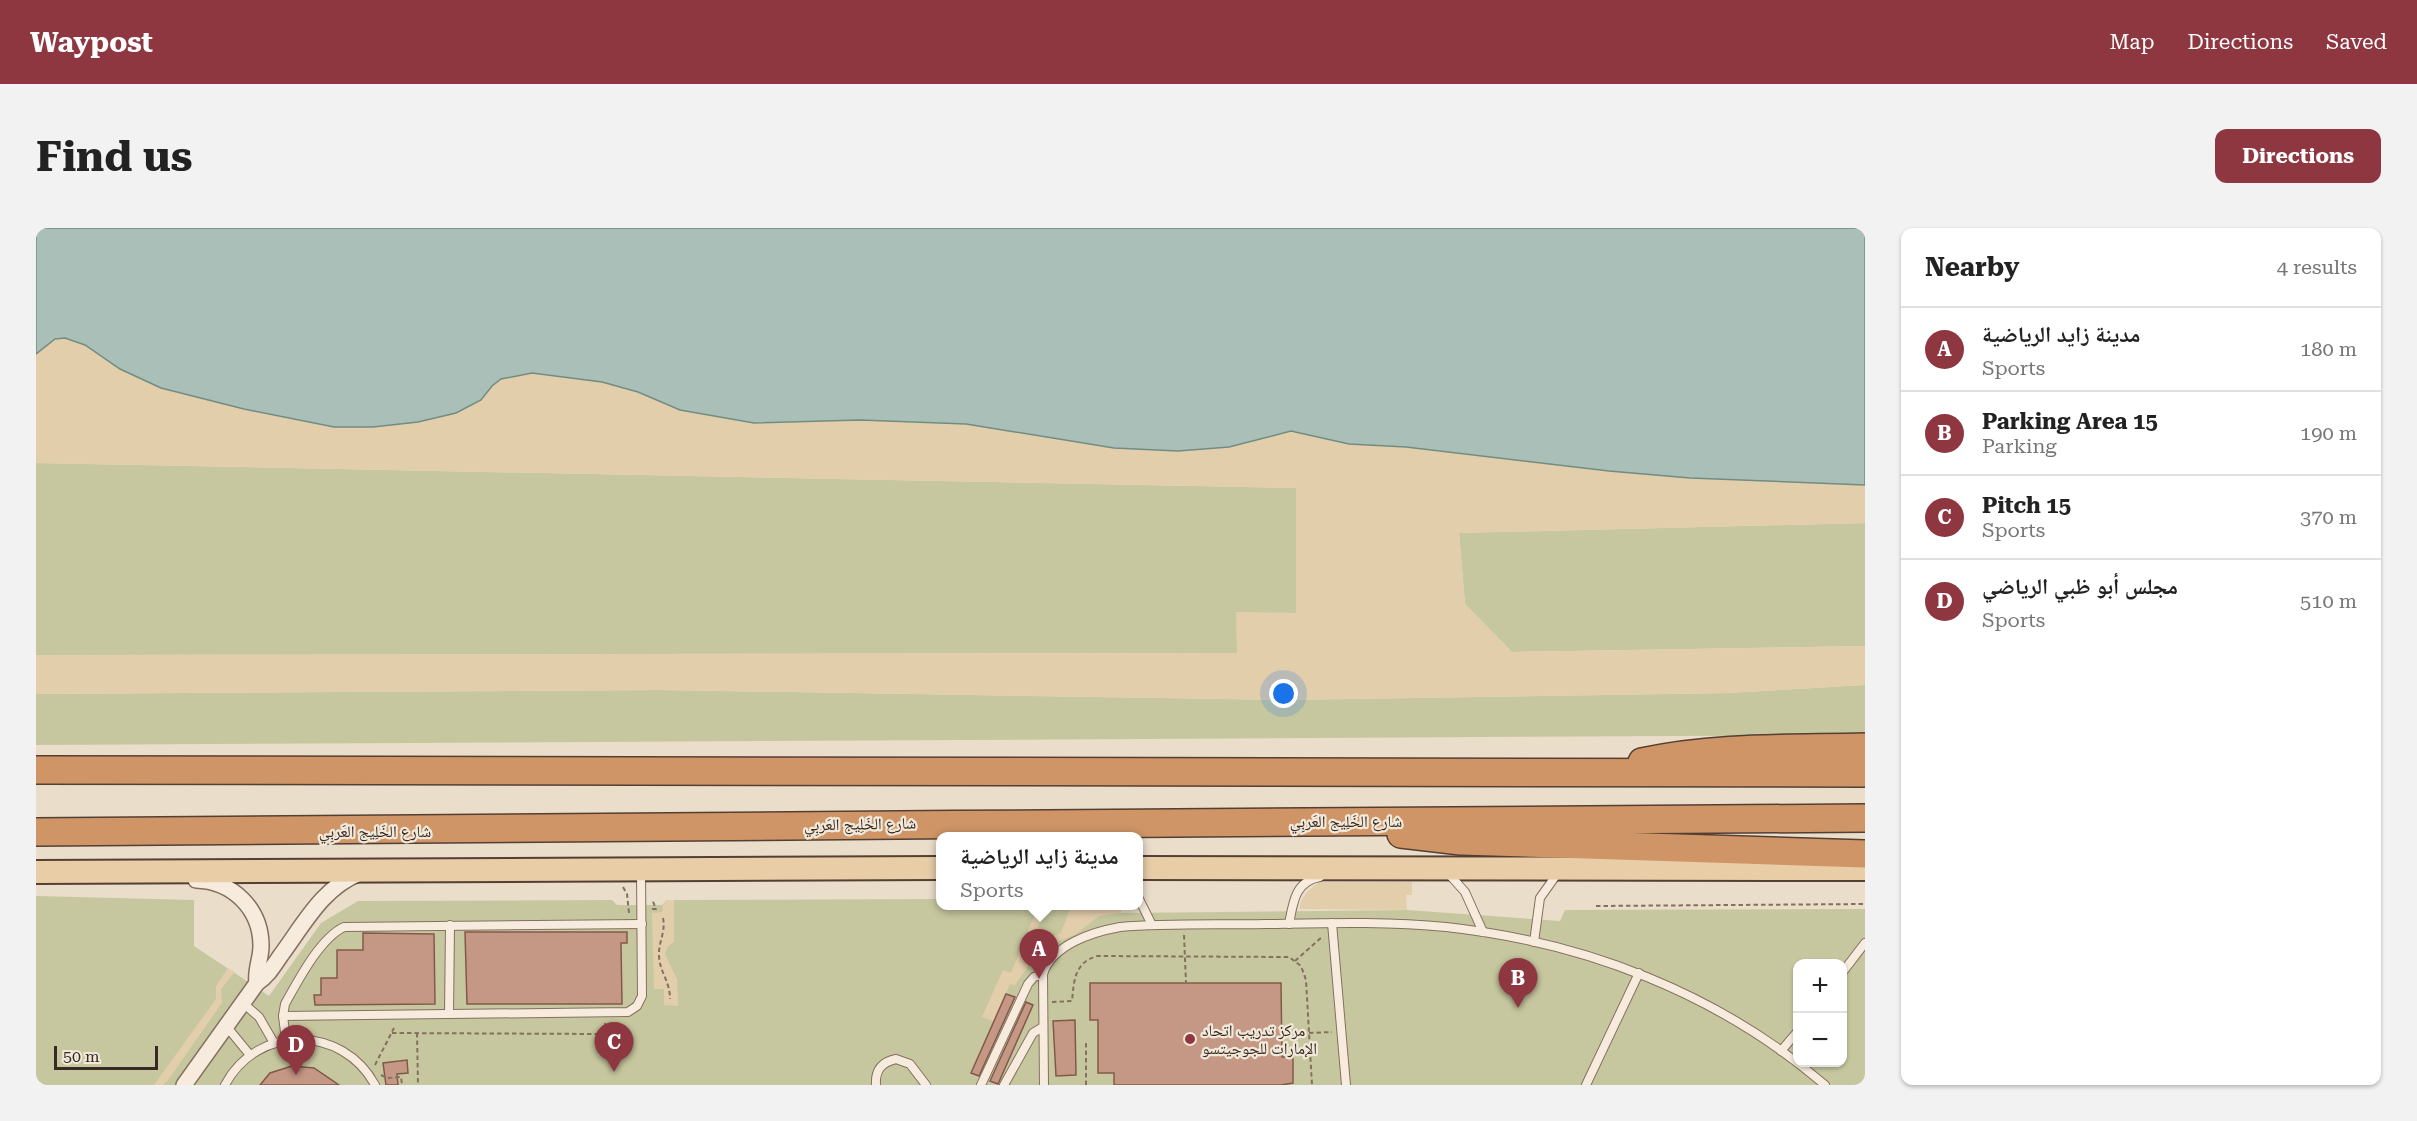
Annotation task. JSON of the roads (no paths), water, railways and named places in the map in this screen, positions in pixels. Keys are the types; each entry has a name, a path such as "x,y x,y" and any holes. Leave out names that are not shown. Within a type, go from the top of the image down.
{"highway":[{"path":"1599,774 1679,754 1865,747"},
{"path":"36,770 1865,773"},
{"name":"شارع الخَلِيج العَربِي","path":"36,832 1345,820 1865,818"},
{"path":"1345,820 1385,832 1461,841 1865,854"}],"main road":[{"path":"36,872 936,868"},
{"path":"1143,868 1865,869"}],"street":[{"path":"184,1085 257,983 270,972 329,891 348,878 369,870"},
{"path":"129,872 152,879 207,880 236,892 250,908 258,927 261,947 257,983"}],"lane":[{"path":"1289,924 1296,893 1304,883 1314,878 1349,875 1376,868"},
{"path":"1442,868 1465,892 1483,932"},
{"path":"1534,942 1540,898 1550,881 1566,868"},
{"path":"283,1016 628,1012 640,1001 641,869"},
{"path":"1143,907 1152,925"},
{"path":"1332,923 1346,1085"},
{"path":"1044,1085 1043,974 1057,952 1088,936 1120,927 1332,923 1414,924 1483,932 1584,953 1639,973 1708,1006 1781,1051 1825,1085"},
{"path":"286,1040 283,1016 287,1000 323,943 338,930 356,926 642,924"},
{"path":"448,1014 450,925"},
{"path":"1847,966 1865,943"},
{"path":"1586,1085 1639,973"},
{"path":"981,1085 1028,984 1034,977 1043,974"},
{"path":"244,1004 259,1017 274,1042"},
{"path":"1004,1085 1034,1033 1043,1027"},
{"path":"227,1028 250,1055"},
{"path":"1781,1051 1793,1036"},
{"path":"225,1085 233,1072 250,1055 274,1042 310,1039 333,1045 354,1058 375,1085"},
{"path":"876,1085 877,1071 882,1065 896,1059 910,1064 926,1085"}],"place":[{"name":"مدينة زايد الرياضية","path":"1039,979"},
{"name":"Parking Area 15","path":"1518,1008"},
{"name":"مركز تدريب اتحاد الإمارات للجوجيتسو","path":"1190,1039"},
{"name":"Pitch 15","path":"614,1072"},
{"name":"مجلس أبو ظبي الرياضي","path":"296,1075"}]}
